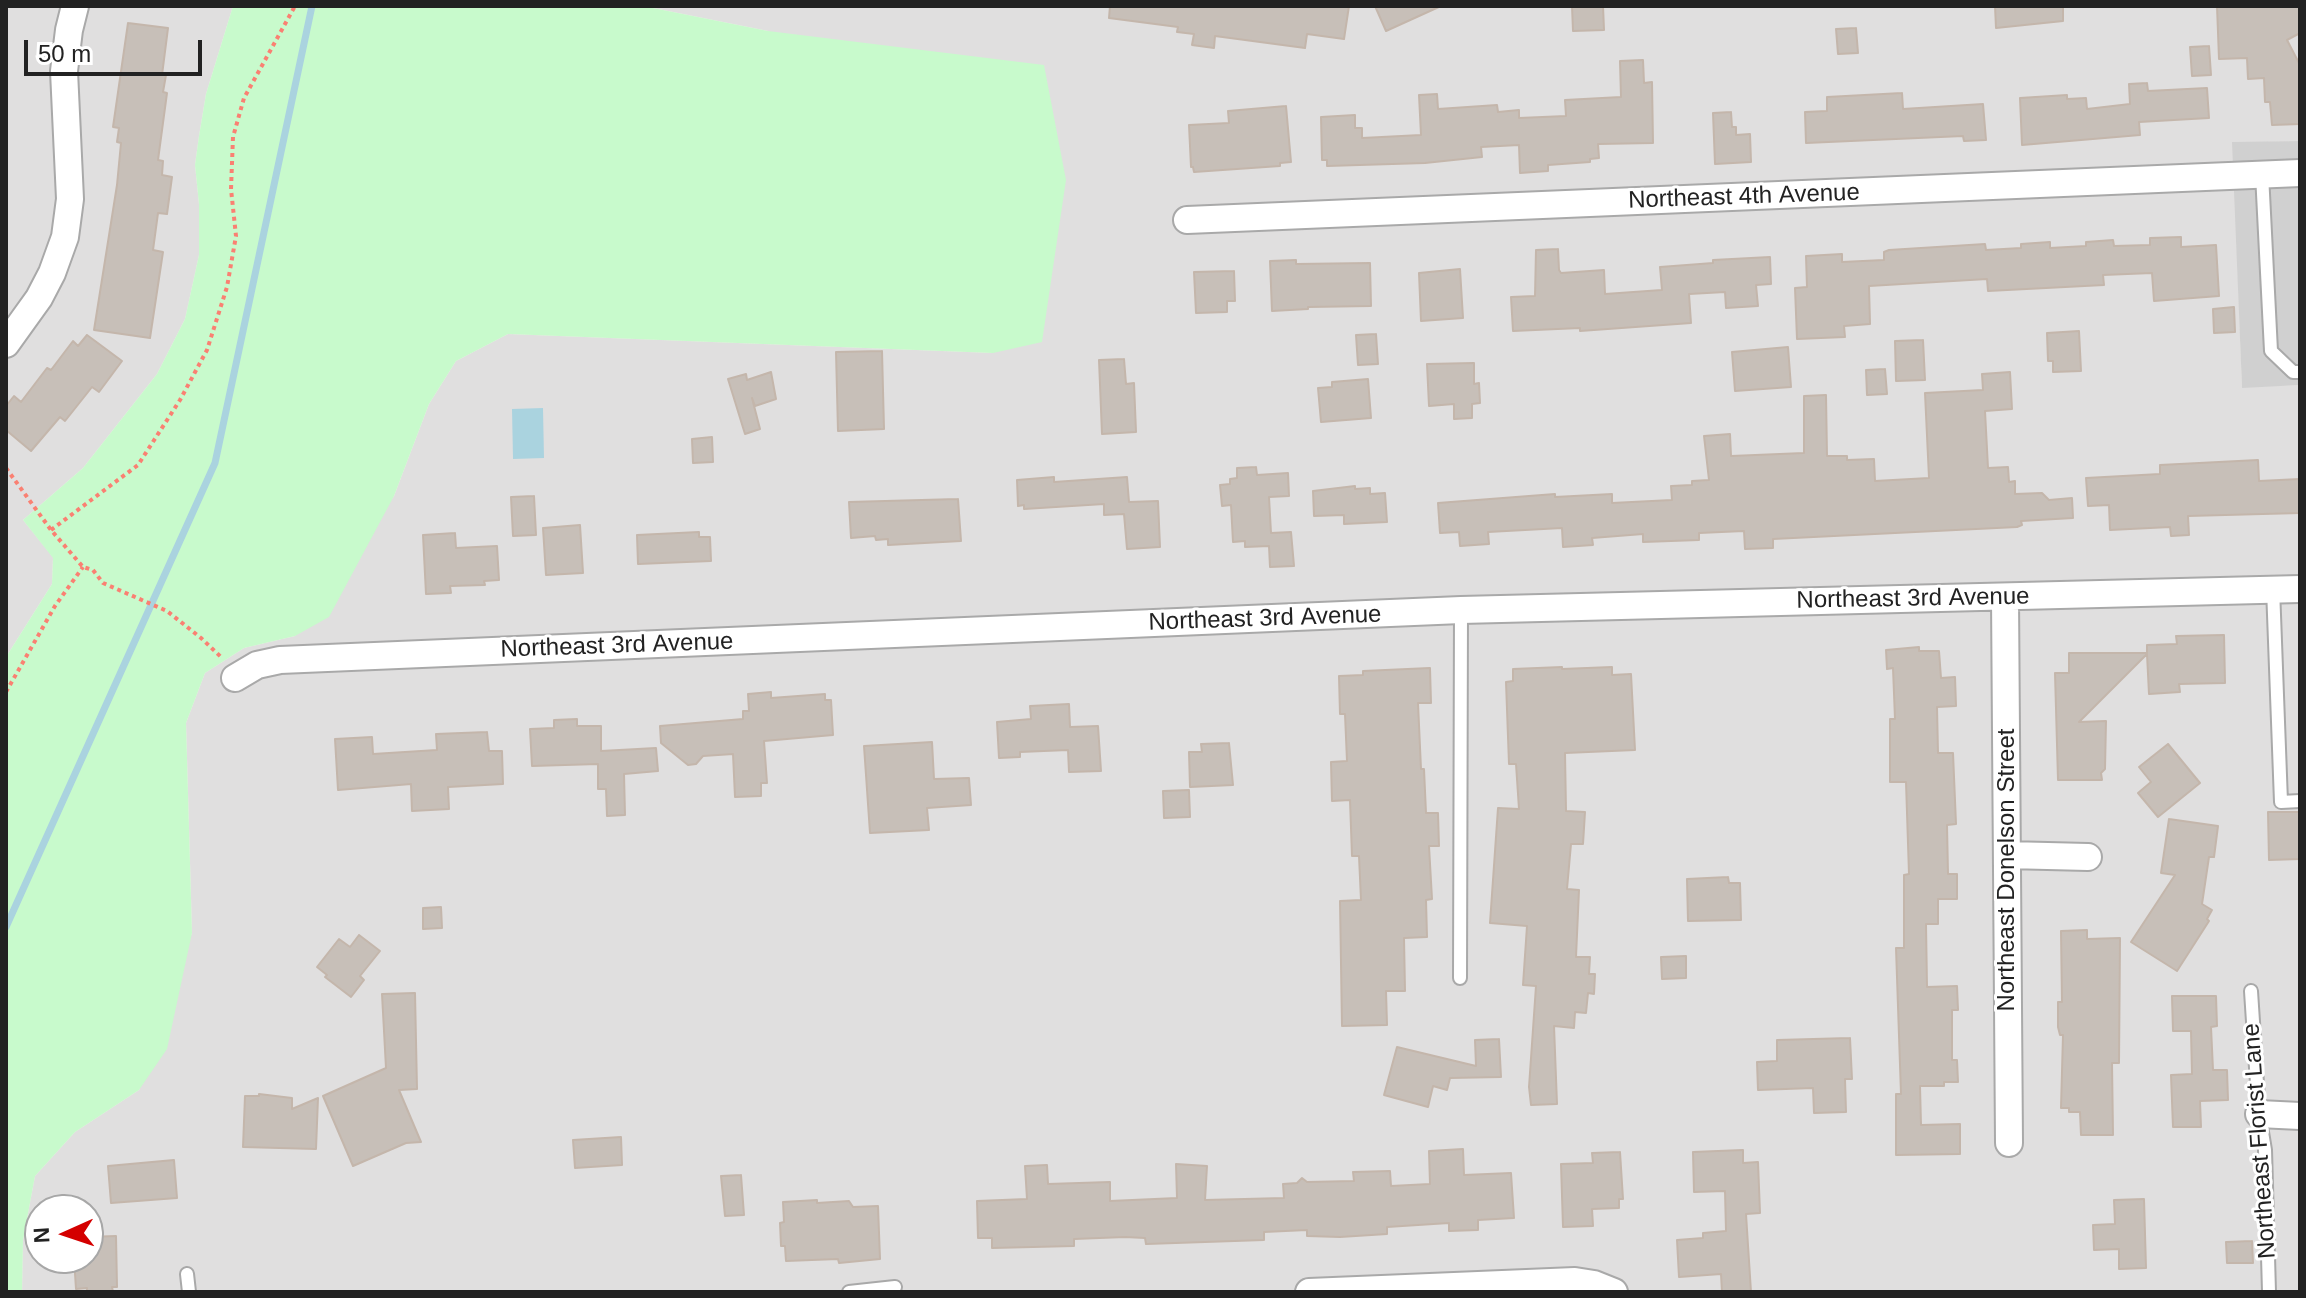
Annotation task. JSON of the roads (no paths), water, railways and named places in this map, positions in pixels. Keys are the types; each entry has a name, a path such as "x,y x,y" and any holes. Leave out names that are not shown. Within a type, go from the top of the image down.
{"street":[{"path":"6,344 31,312 52,273 67,225 70,199 64,71 75,6"},
{"name":"Northeast 4th Avenue","path":"1187,220 2300,173"},
{"name":"Northeast 3rd Avenue","path":"235,678 249,668 280,660 1461,610 2300,589"},
{"name":"Northeast Donelson Street","path":"2005,597 2009,1143"},
{"path":"2007,855 2088,857"},
{"path":"2259,1114 2300,1116"},
{"path":"1309,1292 1575,1281 1614,1292"}],"lane":[{"path":"2262,174 2271,351 2293,372 2300,372"},
{"path":"2273,588 2281,802 2300,801"},
{"path":"1460,978 1461,610"},
{"name":"Northeast Florist Lane","path":"2251,991 2259,1114 2265,1150 2269,1292"},
{"path":"187,1274 189,1292"},
{"path":"849,1292 895,1287"}],"water":[{"path":"543,408 544,458 513,459 512,409"}],"waterway":[{"path":"6,927 215,463 312,6"}]}
